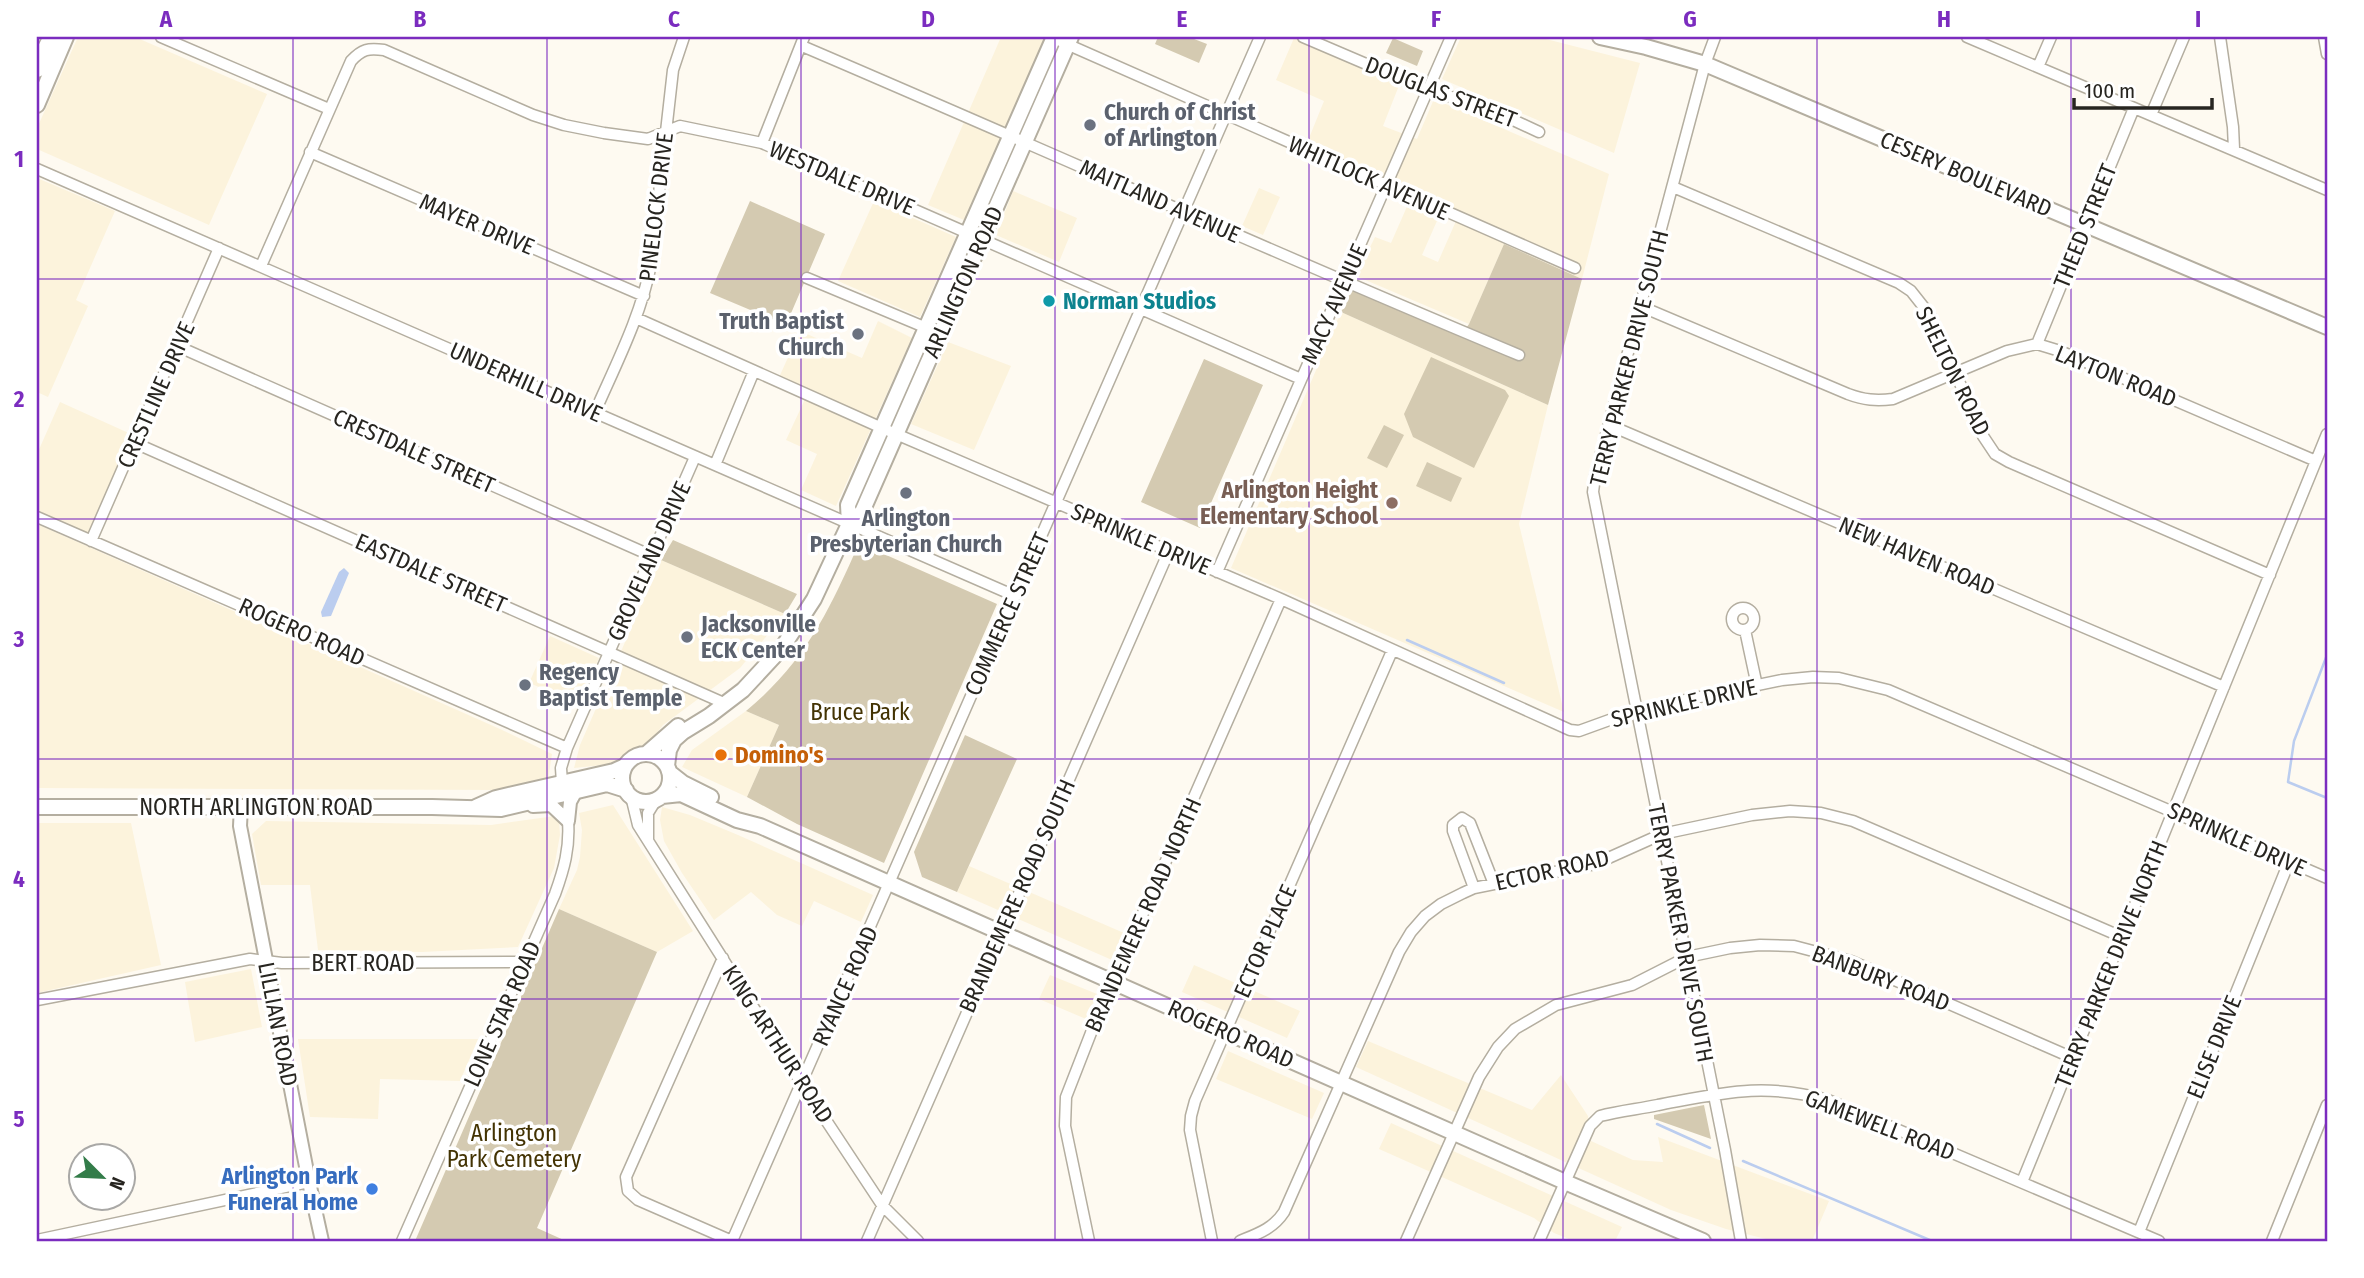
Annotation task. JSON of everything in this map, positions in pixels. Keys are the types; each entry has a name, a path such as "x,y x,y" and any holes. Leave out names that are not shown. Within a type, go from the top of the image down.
{"highway":[{"path":"37,68 53,37"}],"main road":[{"path":"37,105 66,37"},
{"name":"ARLINGTON ROAD","path":"849,524 848,505 1052,37"},
{"name":"CESERY BOULEVARD","path":"1600,37 1705,64 2327,327"},
{"name":"ARLINGTON ROAD","path":"668,769 669,750 674,740 726,704 763,670 804,616 849,524 862,512 1069,41"},
{"name":"ARLINGTON ROAD","path":"646,754 680,725 696,724"},
{"path":"646,754 660,758 668,769 670,783 659,798 646,802 629,793 623,781 625,766 636,756 646,754"},
{"name":"NORTH ARLINGTON ROAD","path":"482,808 496,798 614,771 625,766"},
{"name":"ROGERO ROAD","path":"668,769 687,785 741,811 760,826"},
{"name":"NORTH ARLINGTON ROAD","path":"37,807 502,808 607,784 629,793"},
{"name":"ROGERO ROAD","path":"659,798 681,794 737,820 760,826 1703,1241"}],"street":[{"path":"161,37 329,109 261,266"},
{"name":"PINELOCK DRIVE","path":"595,412 644,296 651,264 673,69 684,37"},
{"name":"WHITLOCK AVENUE","path":"1052,37 1069,41 1226,115 1575,268"},
{"name":"COMMERCE STREET","path":"889,884 1260,37"},
{"name":"DOUGLAS STREET","path":"1303,37 1427,90 1483,106 1539,132"},
{"name":"MACY AVENUE","path":"1217,572 1451,37"},
{"name":"TERRY PARKER DRIVE SOUTH","path":"1715,37 1705,64 1640,306 1593,492 1741,1241"},
{"path":"1967,37 2327,191"},
{"path":"2038,67 2051,37"},
{"path":"2151,114 2184,37"},
{"path":"2220,37 2234,149"},
{"path":"2324,37 2327,54"},
{"path":"762,143 803,41"},
{"name":"MAITLAND AVENUE","path":"803,41 1182,212 1519,355"},
{"name":"WESTDALE DRIVE","path":"329,109 351,61 360,51 369,48 384,50 533,115 564,125 604,134 648,139 680,126 762,143 1301,379"},
{"name":"THEED STREET","path":"2037,344 2134,108"},
{"name":"MAYER DRIVE","path":"310,152 644,296"},
{"name":"UNDERHILL DRIVE","path":"37,169 1015,596"},
{"name":"SHELTON ROAD","path":"1673,187 1899,283 1911,291 1930,315 1983,436 1996,454 2270,575"},
{"name":"CRESTLINE DRIVE","path":"92,541 219,248"},
{"path":"807,278 941,334"},
{"name":"LAYTON ROAD","path":"1640,306 1862,400 1893,399 2007,351 2037,344 2060,351 2316,461"},
{"path":"636,318 896,434"},
{"name":"CRESTDALE STREET","path":"177,346 652,556"},
{"name":"GROVELAND DRIVE","path":"715,465 754,371"},
{"name":"NEW HAVEN ROAD","path":"1609,425 2224,687"},
{"name":"SPRINKLE DRIVE","path":"896,434 1281,600 1570,730 1579,731 1637,709 1757,685 1814,677 1839,677 1888,690 2327,878"},
{"name":"TERRY PARKER DRIVE NORTH","path":"2022,1182 2327,434"},
{"name":"EASTDALE STREET","path":"135,443 726,704"},
{"name":"GROVELAND DRIVE","path":"562,783 561,768 567,748 695,457"},
{"name":"ROGERO ROAD","path":"37,517 567,748"},
{"name":"BRANDEMERE ROAD SOUTH","path":"867,1241 1169,551"},
{"name":"BRANDEMERE ROAD NORTH","path":"1089,1241 1065,1126 1064,1105 1073,1075 1281,600"},
{"path":"1745,630 1757,685"},
{"name":"ECTOR PLACE","path":"1212,1241 1191,1130 1191,1116 1392,650"},
{"path":"568,821 569,802 576,791"},
{"name":"KING ARTHUR ROAD","path":"629,793 638,825 802,1084 882,1205 918,1241"},
{"path":"648,839 648,813 659,798"},
{"path":"482,808 502,814 541,804 551,805 568,821"},
{"name":"LILLIAN ROAD","path":"241,806 240,826 322,1241"},
{"name":"ECTOR ROAD","path":"1240,1241 1270,1228 1284,1212 1399,953 1411,932 1425,916 1441,904 1474,888 1595,864 1662,834 1752,815 1790,811 1821,813 1853,821 2122,937"},
{"path":"1474,888 1453,831 1453,825 1462,818 1470,823 1494,884"},
{"name":"LONE STAR ROAD","path":"402,1241 564,869 569,845 568,821"},
{"name":"ELISE DRIVE","path":"2139,1232 2289,862"},
{"name":"RYANCE ROAD","path":"732,1241 889,884"},
{"name":"BANBURY ROAD","path":"1406,1241 1479,1077 1498,1047 1516,1029 1556,1005 1632,985 1687,957 1760,945 1794,946 1824,953 1851,961 2073,1058"},
{"name":"BERT ROAD","path":"37,1000 250,958 282,963 525,962"},
{"path":"723,958 626,1177 628,1191 638,1200 732,1241"},
{"name":"GAMEWELL ROAD","path":"1539,1241 1590,1126 1600,1116 1713,1094 1777,1089 1828,1100 2159,1241"},
{"path":"2272,1241 2327,1105"},
{"path":"37,1240 309,1182"}],"shaded area":[{"path":"78,37 135,37 267,94 209,225 37,149 37,128"},
{"path":"1001,37 1045,37 964,220 928,205"},
{"path":"1461,37 1538,37 1640,63 1614,153 1442,79"},
{"path":"1294,38 1400,83 1383,126 1417,139 1434,99 1609,174 1582,279 1504,244 1469,324 1356,276 1375,237 1391,243 1409,202 1393,194 1398,182 1307,143 1324,101 1276,80","holes":["1440,214 1456,221 1438,262 1422,255"]},
{"path":"37,178 115,211 76,300 88,306 48,397 37,392"},
{"path":"1259,188 1280,197 1263,235 1242,226"},
{"path":"1013,191 1077,218 1059,262 996,235"},
{"path":"874,201 956,237 920,317 838,281"},
{"name":"Arlington Height Elementary School","path":"1341,312 1548,405 1519,524 1564,712 1231,568"},
{"path":"878,321 912,338 836,506 801,490 817,454 786,440 806,397 776,384 800,331 862,358"},
{"path":"948,342 1011,366 974,450 911,424"},
{"path":"60,402 133,435 89,533 37,512 37,454"},
{"path":"37,524 552,754 548,780 500,790 37,788"},
{"path":"661,560 785,614 740,668 663,725 651,741 642,761 574,768 580,745"},
{"path":"550,636 599,658 579,703 529,683"},
{"path":"746,711 779,725 747,797 682,767 692,750"},
{"path":"613,805 693,931 657,952 559,909 580,857 582,830 579,813"},
{"path":"662,807 690,815 738,835 873,895 861,922 814,901 802,926 777,915 751,892 714,920 664,841 660,820"},
{"path":"555,816 559,820 560,835 554,868 518,947 422,952 318,950 310,885 261,885 252,834 266,821 491,825"},
{"path":"37,823 131,823 161,965 37,993"},
{"path":"969,866 1124,933 1112,960 957,892"},
{"path":"1194,965 1300,1011 1287,1038 1182,992"},
{"path":"251,969 262,1027 195,1042 185,982"},
{"path":"1050,975 1097,994 1086,1019 1039,999"},
{"path":"298,1039 478,1039 460,1081 380,1079 378,1119 310,1117"},
{"path":"1368,1041 1532,1110 1561,1075 1588,1116 1591,1141 1633,1160 1663,1162 1658,1137 1829,1201 1812,1241 1774,1241 1726,1229 1671,1210 1356,1067"},
{"path":"1228,1051 1324,1093 1312,1119 1216,1079"},
{"path":"1391,1123 1622,1227 1615,1241 1574,1241 1554,1233 1534,1218 1379,1149"}],"green space":[{"path":"1158,37 1189,37 1207,44 1199,63 1155,44"},
{"path":"1393,38 1423,51 1417,66 1386,53"},
{"path":"750,201 825,234 786,325 710,293"},
{"path":"1504,244 1582,279 1548,405 1341,312 1352,290 1462,334 1469,324"},
{"path":"1431,357 1505,390 1509,396 1474,468 1413,437 1404,414"},
{"path":"1204,359 1263,385 1200,528 1141,502"},
{"path":"1384,425 1404,435 1387,468 1367,458"},
{"path":"1427,462 1462,478 1451,502 1416,486"},
{"path":"673,540 797,594 785,614 661,560"},
{"name":"Bruce Park","path":"859,543 997,604 884,863 797,824 747,797 779,725 746,711 784,674 800,654 826,613"},
{"path":"965,735 1017,759 957,892 922,877 914,852"},
{"name":"Arlington Park Cemetery","path":"559,909 657,952 537,1228 566,1241 415,1241"},
{"path":"1704,1105 1711,1139 1654,1119 1654,1115"}],"water":[{"path":"344,568 349,573 331,616 322,617 321,612 339,572"}],"waterway":[{"path":"1407,640 1504,683"},
{"path":"2327,655 2294,741 2288,782 2327,798"},
{"path":"1657,1124 1710,1148"},
{"path":"1743,1161 1932,1241"}],"place":[{"name":"Church of Christ of Arlington","path":"1090,125"},
{"name":"Norman Studios","path":"1049,301"},
{"name":"Truth Baptist Church","path":"858,334"},
{"name":"Arlington Presbyterian Church","path":"906,493"},
{"name":"Arlington Height Elementary School","path":"1392,503"},
{"name":"Jacksonville ECK Center","path":"687,637"},
{"name":"Regency Baptist Temple","path":"525,685"},
{"name":"Domino's","path":"721,755"},
{"name":"Arlington Park Funeral Home","path":"372,1189"}]}
